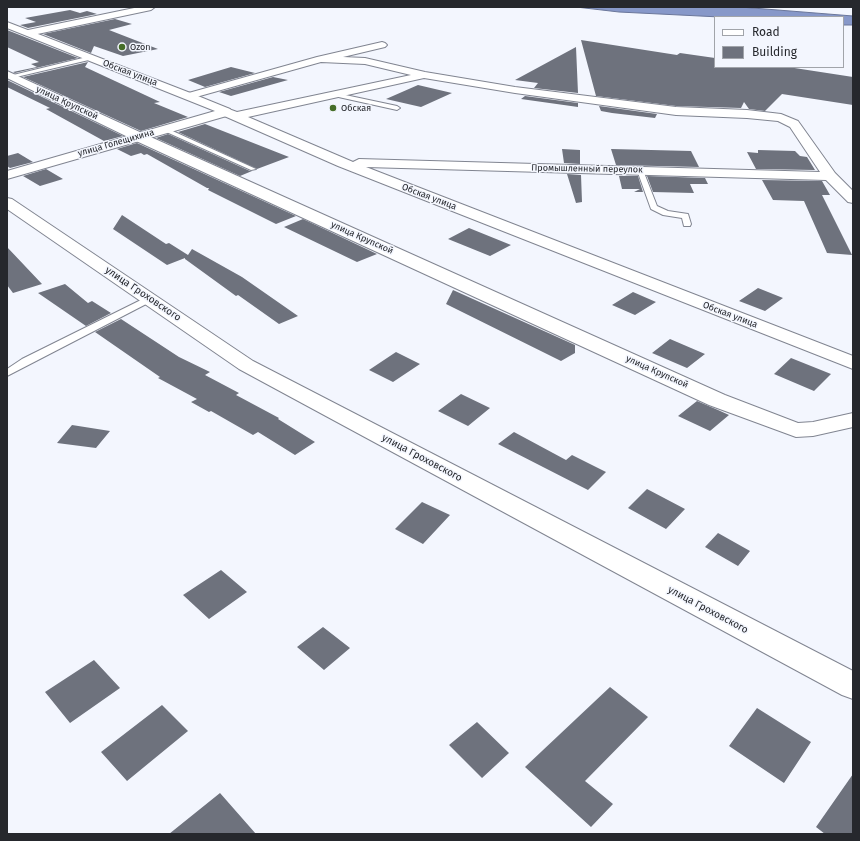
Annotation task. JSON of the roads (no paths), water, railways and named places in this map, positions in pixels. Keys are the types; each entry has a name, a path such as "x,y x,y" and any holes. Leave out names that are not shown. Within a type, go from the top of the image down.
{"street":[{"path":"28,33 136,8 151,7"},
{"name":"Обская улица","path":"7,25 189,96 343,163 853,363"},
{"path":"189,96 321,59 382,45"},
{"path":"321,59 365,61 425,75 515,90 676,111 747,114 781,118 794,124 830,176 852,199 851,209 853,214"},
{"name":"улица Крупской","path":"9,75 139,136 717,400 796,430 813,430 853,420"},
{"name":"улица Голещихина","path":"7,175 164,129 231,114 336,95 425,75"},
{"name":"Промышленный переулок","path":"343,163 830,176"},
{"name":"улица Гроховского","path":"7,202 246,365 853,686"}],"lane":[{"path":"9,75 91,58"},
{"path":"336,95 397,108"},
{"path":"164,129 253,169"},
{"path":"640,170 654,207 666,213 685,216 687,224"},
{"path":"7,373 26,361 149,299"}],"water":[{"path":"576,7 740,7 853,16 853,25 844,25 844,16 714,17 619,12"}],"place":[{"name":"Ozon","path":"122,47"},
{"name":"Обская","path":"333,108"}]}
